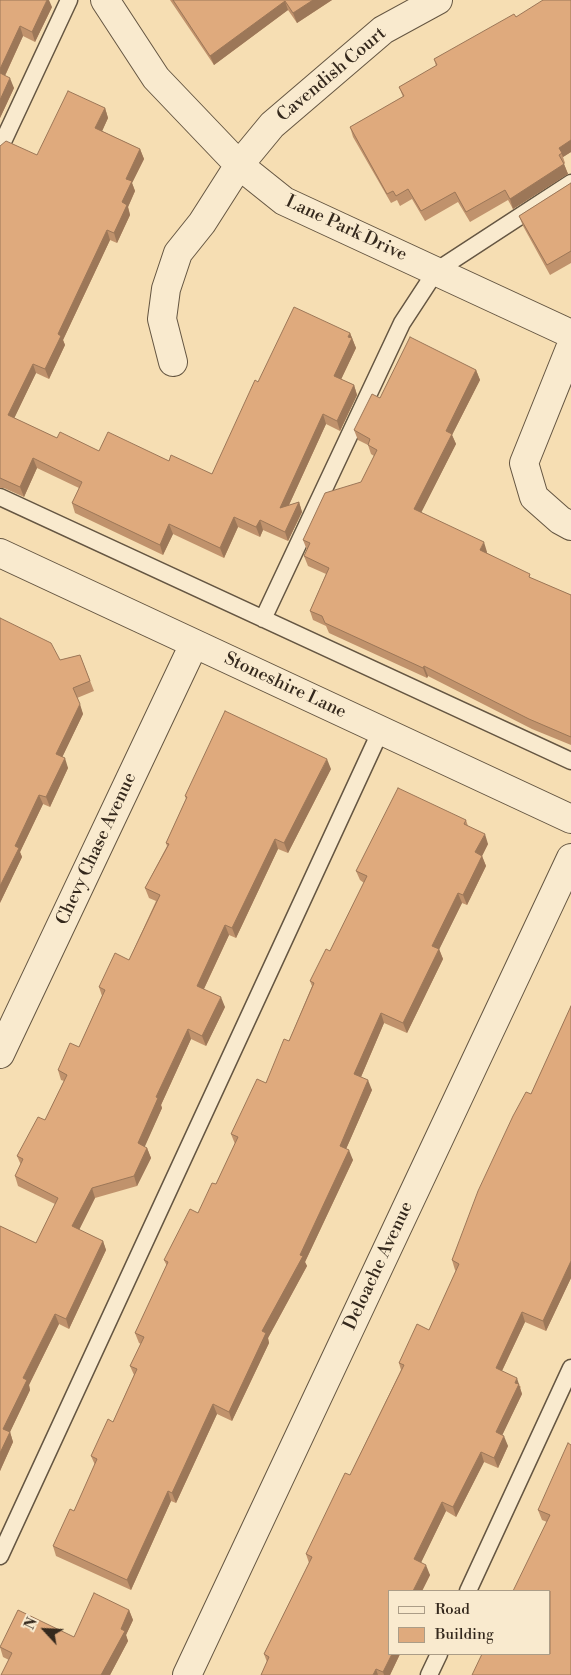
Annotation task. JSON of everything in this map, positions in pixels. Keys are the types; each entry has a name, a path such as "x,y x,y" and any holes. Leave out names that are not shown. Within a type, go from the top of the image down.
{"street":[{"name":"Lane Park Drive","path":"105,0 156,78 239,166 284,201 571,334"},
{"name":"Cavendish Court","path":"173,362 162,319 166,289 178,253 202,223 239,166 272,124 383,30 438,0"},
{"path":"571,346 524,463 534,497 560,520 571,526"},
{"name":"Stoneshire Lane","path":"0,553 571,819"},
{"name":"Chevy Chase Avenue","path":"0,1054 194,644"},
{"name":"Deloache Avenue","path":"187,1675 571,858"}],"lane":[{"path":"0,148 69,0"},
{"path":"263,619 402,324 436,272 571,183"},
{"path":"0,497 571,761"},
{"path":"0,1556 381,730"},
{"path":"468,1590 571,1368"},
{"path":"429,1675 439,1655"}],"building":[{"path":"0,0 47,0 32,32 20,26 0,69"},
{"path":"173,0 313,0 293,13 285,1 210,56"},
{"path":"543,0 571,0 571,140 559,148 562,153 559,155 564,164 510,199 505,190 466,212 455,192 421,211 408,189 396,196 393,191 387,194 350,127 404,96 399,87 437,65 434,59 514,14 516,17"},
{"path":"0,73 10,78 0,100"},
{"path":"68,91 105,108 95,128 140,149 126,179 132,181 122,202 127,205 114,233 107,230 58,334 61,336 45,369 33,364 8,415 57,438 60,432 99,451 108,432 169,461 171,455 212,474 255,380 258,382 294,307 350,333 348,337 352,338 334,376 354,385 337,421 323,414 280,508 299,502 285,532 260,520 256,527 234,517 220,548 169,524 160,545 72,503 82,482 33,458 20,487 0,478 0,146 6,141 37,155"},
{"path":"571,183 571,251 547,265 519,216"},
{"path":"410,337 476,370 446,431 452,434 414,509 484,542 480,550 530,574 529,577 571,595 571,737 529,719 424,666 423,668 325,623 322,616 310,611 329,568 304,556 310,543 303,540 325,493 361,482 377,450 368,445 370,439 354,430 372,394 380,398"},
{"path":"0,618 51,643 60,660 80,655 90,681 73,688 80,704 56,754 65,758 46,797 39,795 15,846 19,848 0,886"},
{"path":"225,711 327,759 284,843 275,839 232,928 225,925 197,986 221,997 202,1036 188,1029 156,1097 158,1098 138,1143 147,1148 134,1176 92,1188 72,1226 103,1241 66,1319 55,1314 23,1378 27,1380 3,1429 10,1432 0,1453 0,1226 36,1243 58,1198 15,1176 23,1159 17,1156 38,1117 45,1120 67,1075 58,1070 70,1043 79,1047 105,990 99,987 115,953 129,960 160,895 145,888 169,844 166,843 187,797 185,796"},
{"path":"398,788 466,820 464,824 485,834 475,852 482,856 463,895 458,893 432,946 439,949 403,1023 381,1013 354,1074 368,1080 340,1146 349,1150 300,1255 303,1256 262,1331 266,1333 229,1412 213,1404 172,1493 168,1491 127,1580 53,1546 70,1509 74,1511 97,1459 91,1456 108,1419 113,1422 137,1369 130,1366 144,1337 135,1333 168,1262 164,1260 190,1209 198,1213 212,1183 216,1184 238,1137 231,1134 257,1079 266,1083 284,1039 289,1041 314,983 310,981 326,949 330,951 367,876 356,871"},
{"path":"571,1006 571,1261 543,1321 522,1312 496,1368 517,1378 515,1383 519,1384 496,1432 504,1436 494,1458 481,1452 453,1507 442,1502 414,1559 426,1565 414,1590 388,1590 388,1655 392,1655 383,1672 376,1669 373,1675 261,1675 269,1657 264,1654 312,1557 306,1554 345,1473 350,1475 404,1365 399,1363 417,1324 429,1330 459,1264 452,1260 478,1191 526,1092 531,1094"},
{"path":"568,1443 571,1445 571,1675 472,1675 482,1655 551,1655 551,1590 513,1590 550,1515 538,1510"},
{"path":"94,1593 129,1610 121,1629 125,1631 101,1675 1,1675 12,1653 0,1647 18,1610 74,1637"}]}
